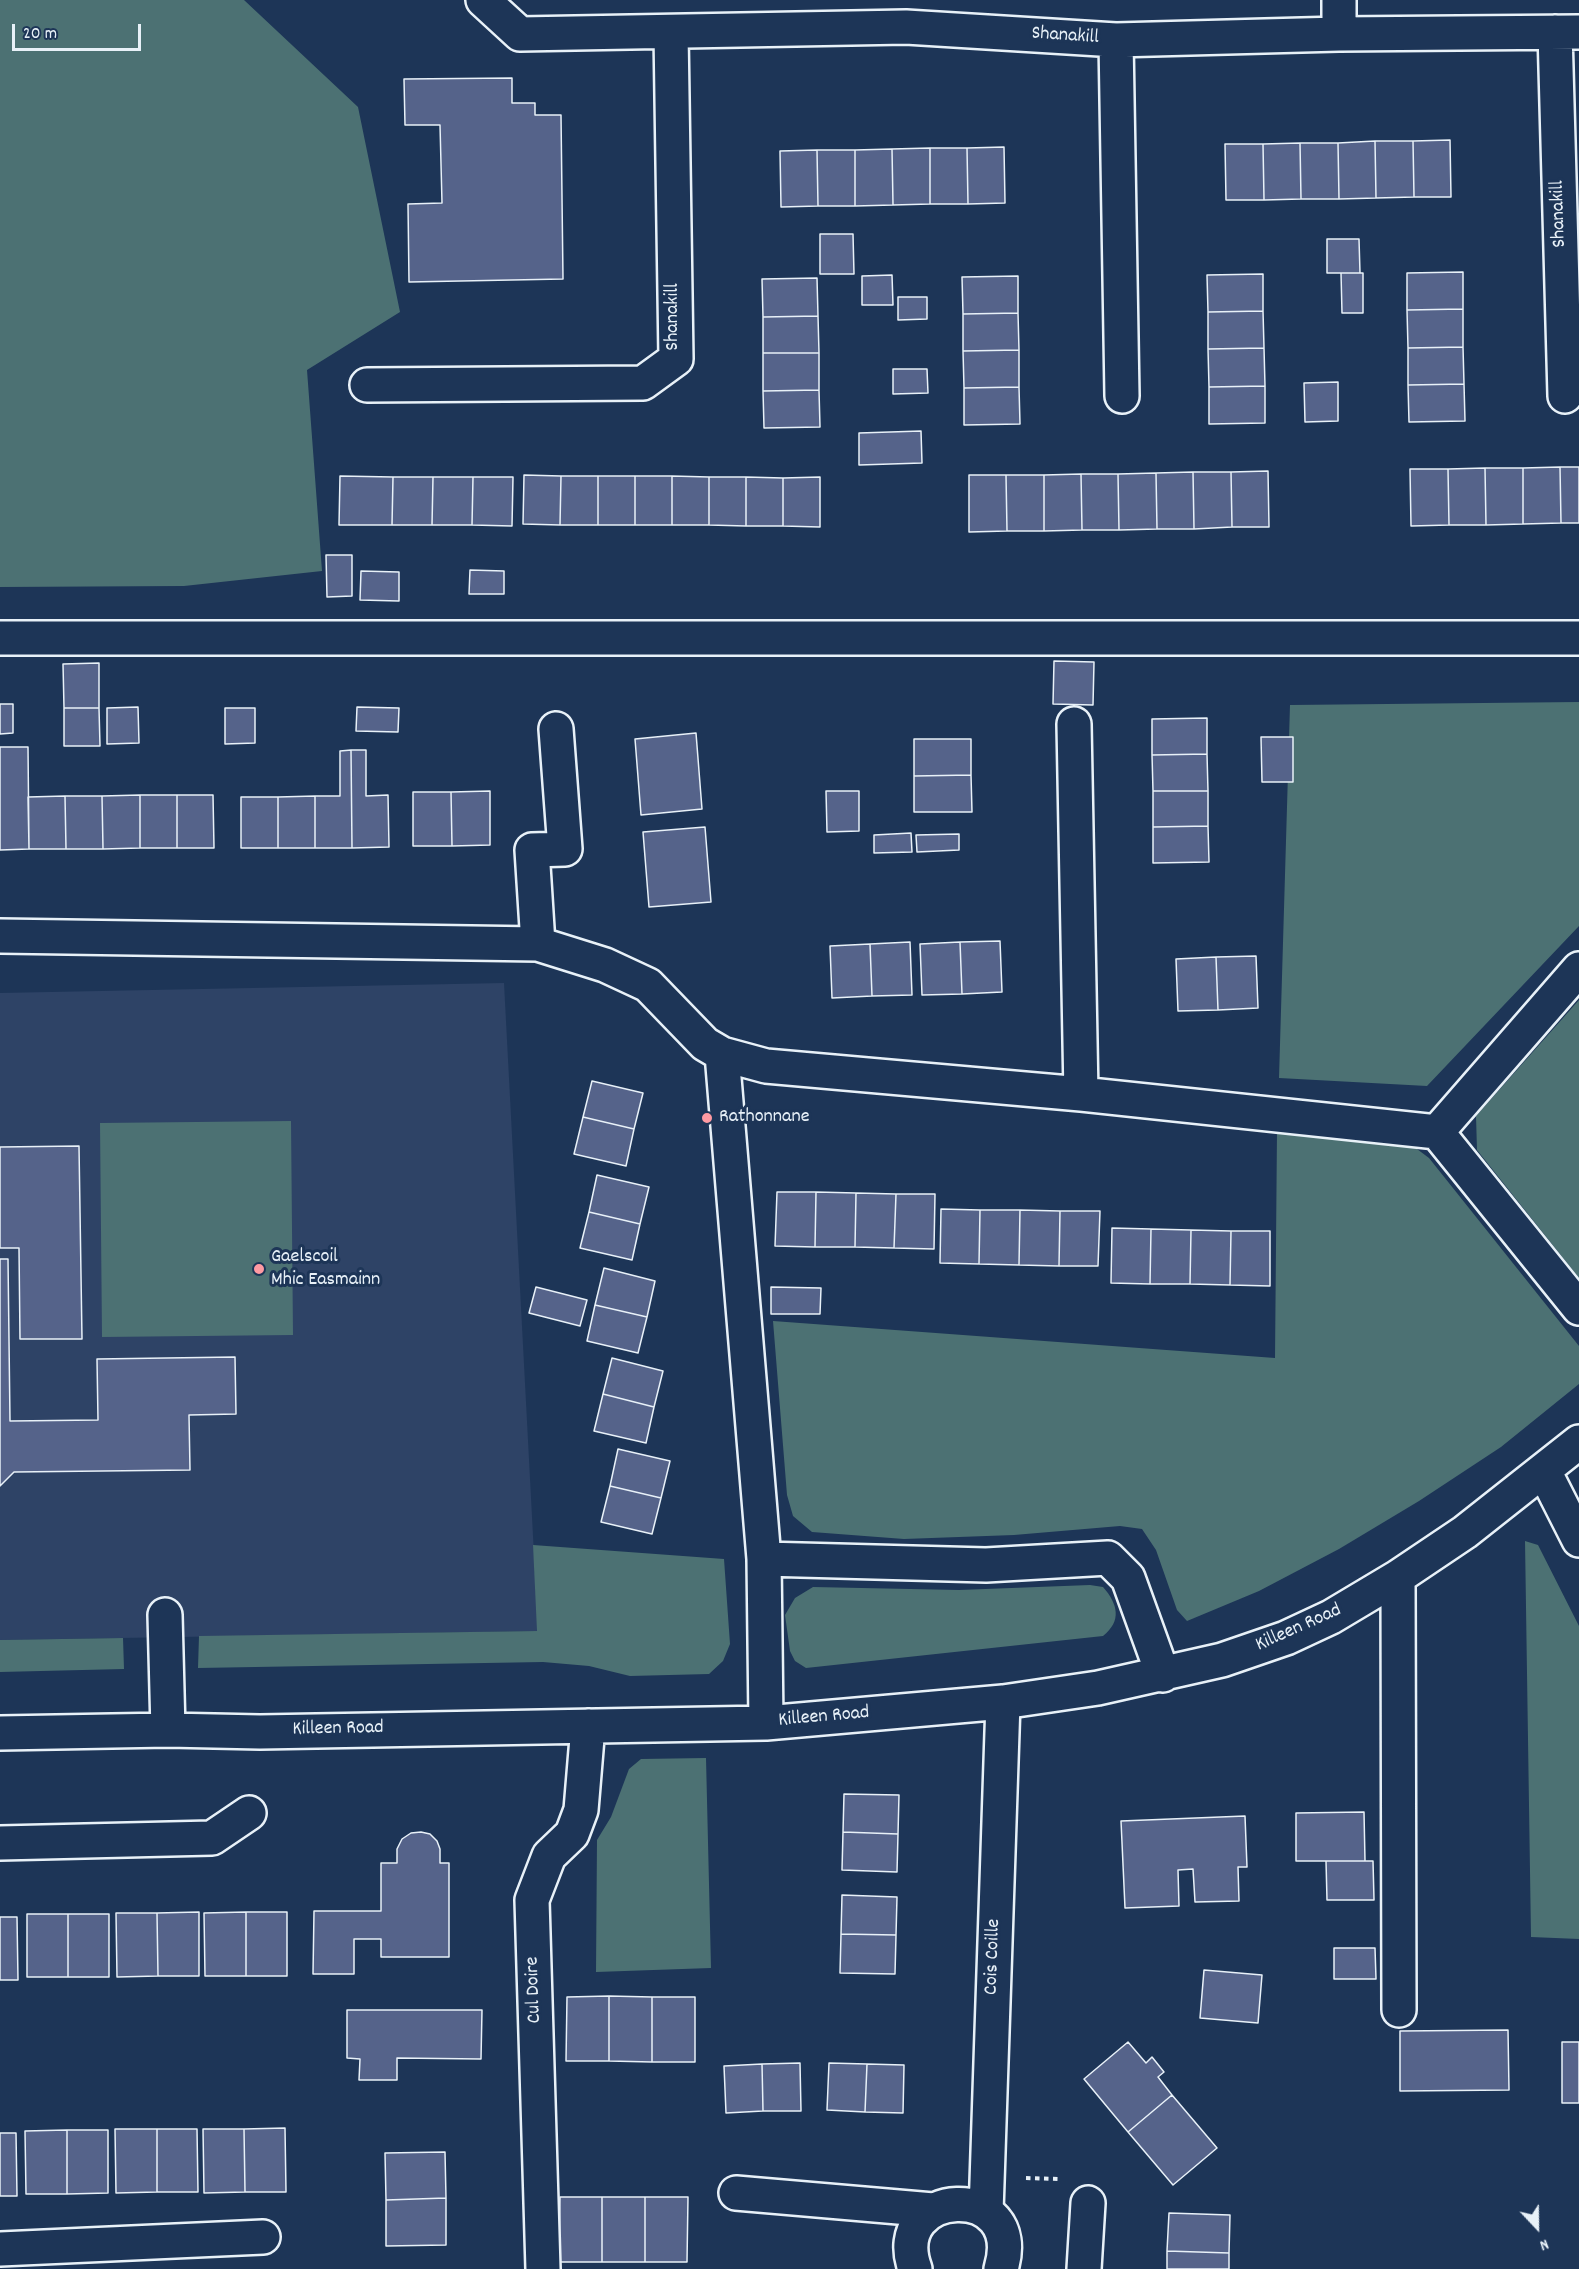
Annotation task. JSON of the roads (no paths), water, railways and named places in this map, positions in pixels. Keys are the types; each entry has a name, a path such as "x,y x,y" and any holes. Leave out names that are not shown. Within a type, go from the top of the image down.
{"street":[{"name":"Shanakill","path":"483,0 520,34 671,32 906,14 1116,40 1339,34 1567,32 1565,396"},
{"path":"1339,0 1339,34"},
{"name":"Shanakill","path":"367,385 643,383 676,359 671,32"},
{"name":"Shanakill","path":"1116,40 1122,396"},
{"path":"0,638 1579,638"},
{"path":"1074,724 1081,1094"},
{"path":"538,944 532,850 565,849 556,729"},
{"path":"0,936 538,944 605,965 648,985 705,1044 722,1054 766,1066 1081,1094 1437,1132 1579,1308"},
{"path":"1437,1132 1579,969"},
{"path":"722,1054 764,1559 766,1723"},
{"name":"Killeen Road","path":"0,1733 168,1730 260,1732 766,1723 1003,1702 1098,1688 1222,1660 1286,1638 1331,1617 1398,1577 1465,1532 1579,1442"},
{"path":"1544,1471 1579,1540"},
{"path":"764,1559 986,1565 1108,1558 1128,1578 1163,1675"},
{"path":"1398,1577 1399,2010"},
{"path":"165,1615 168,1730"},
{"name":"Cois Coille","path":"986,2212 1003,1702"},
{"name":"Cul Doire","path":"543,2269 532,1900 549,1856 572,1834 581,1810 588,1726"},
{"path":"0,1843 212,1838 249,1813"},
{"path":"736,2193 933,2210"},
{"path":"915,2269 911,2246 915,2231 923,2219 933,2210 960,2203 986,2212 997,2223 1004,2238 1005,2253 1001,2269"},
{"path":"1084,2269 1088,2203"},
{"path":"0,2249 262,2237"}],"place":[{"name":"Rathonnane","path":"707,1118"},
{"name":"Gaelscoil Mhic Easmainn","path":"259,1269"}]}
